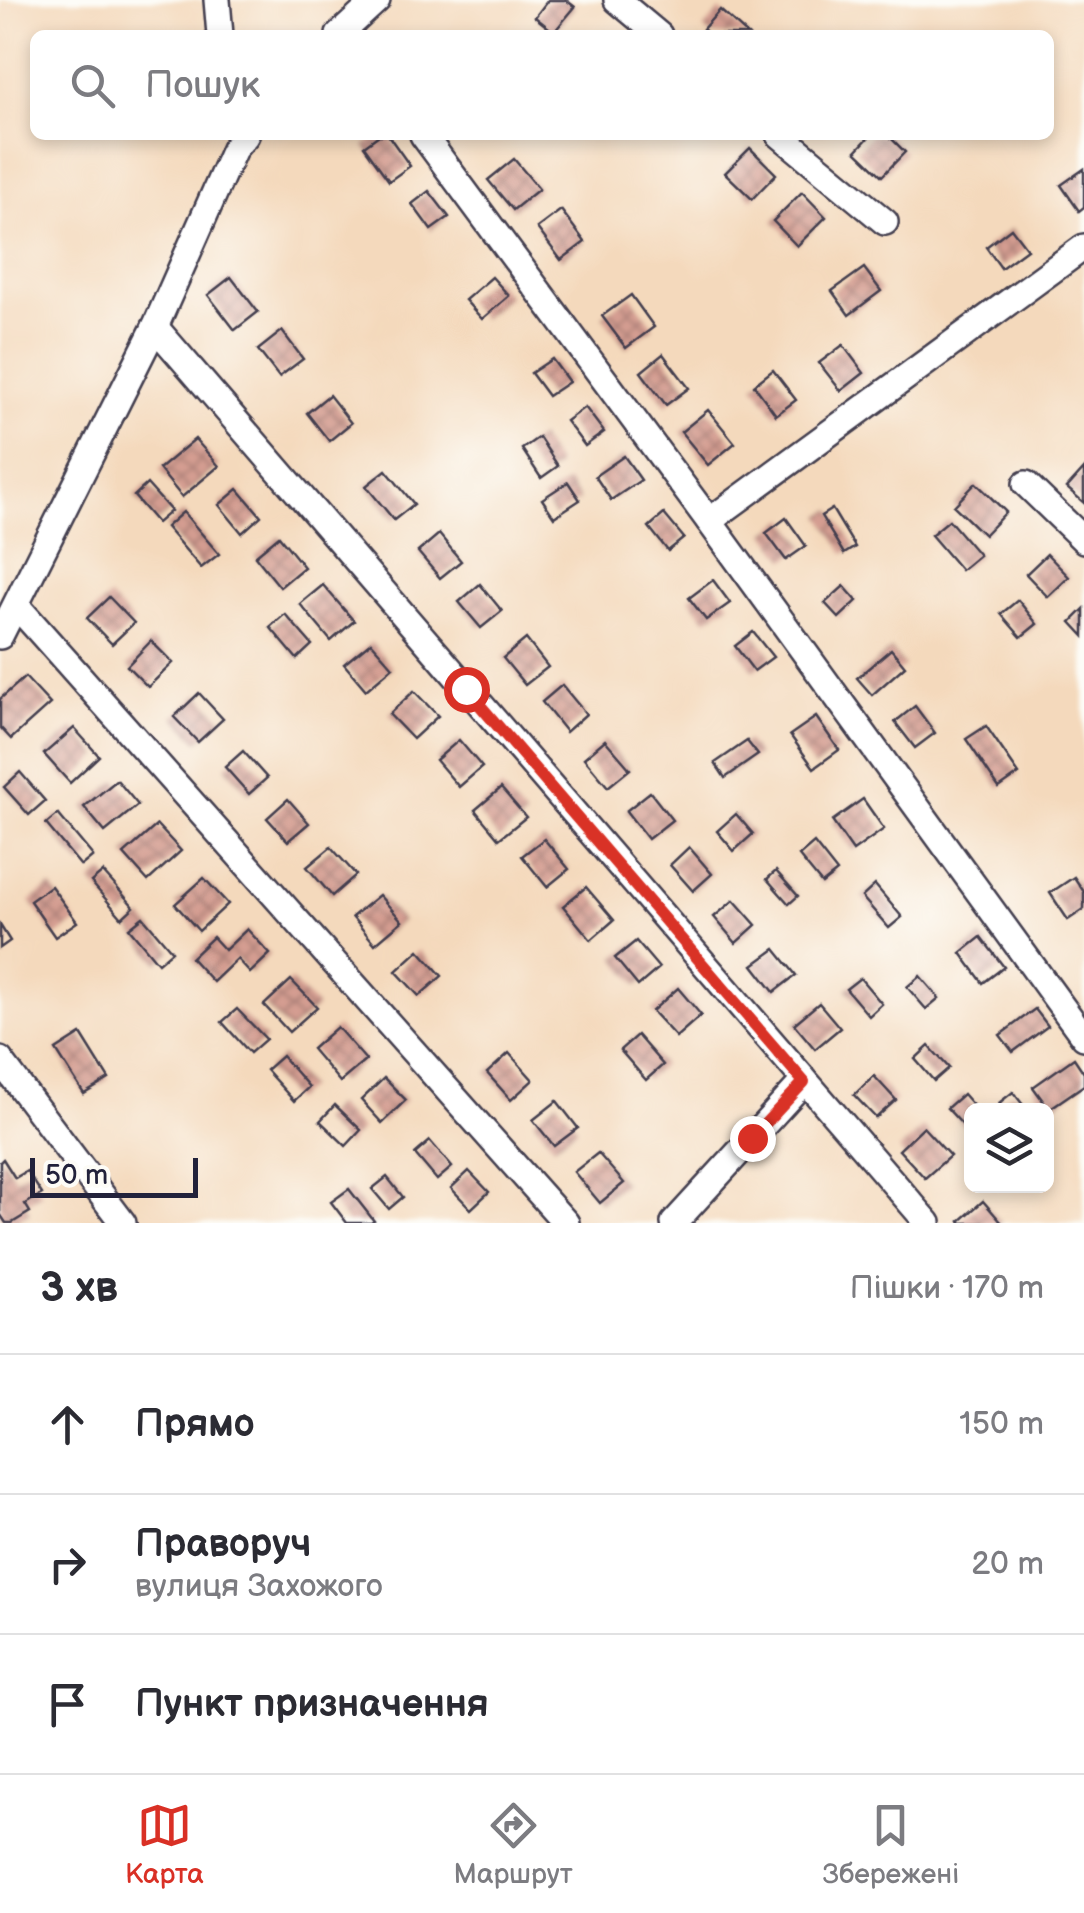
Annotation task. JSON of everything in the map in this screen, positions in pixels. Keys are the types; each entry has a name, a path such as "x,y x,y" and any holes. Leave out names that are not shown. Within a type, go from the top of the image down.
{"street":[{"path":"216,0 219,30"},
{"path":"347,30 376,0"},
{"path":"617,0 653,30"},
{"path":"214,194 219,140"},
{"path":"0,636 155,327 234,149 242,140"},
{"path":"426,140 1084,1037"},
{"path":"786,140 885,222"},
{"path":"709,521 1084,247"},
{"path":"155,327 928,1223"},
{"path":"1026,484 1084,540"},
{"path":"17,606 566,1223"},
{"path":"0,1060 122,1223"},
{"path":"674,1223 804,1082"}],"building":[{"path":"548,0 566,0 575,7 556,30 535,17"},
{"path":"720,10 742,30 704,30"},
{"path":"372,140 392,140 410,166 389,181 364,146"},
{"path":"866,140 893,140 905,152 882,176 856,151"},
{"path":"750,148 776,174 752,199 725,173"},
{"path":"514,159 539,189 513,210 488,180"},
{"path":"1084,169 1084,207 1079,211 1061,185"},
{"path":"429,191 449,217 431,230 412,204"},
{"path":"802,192 826,217 797,246 773,221"},
{"path":"561,210 585,242 561,260 537,228"},
{"path":"1011,228 1027,249 1001,268 986,247"},
{"path":"864,268 881,291 849,315 832,291"},
{"path":"231,277 258,312 235,330 208,295"},
{"path":"492,277 509,296 482,319 465,300"},
{"path":"631,295 654,327 626,348 602,316"},
{"path":"282,331 303,359 279,377 258,350"},
{"path":"843,345 864,373 841,391 819,363"},
{"path":"663,354 689,388 666,405 641,372"},
{"path":"552,359 569,382 548,396 531,373"},
{"path":"773,370 796,400 776,415 754,385"},
{"path":"329,395 351,423 329,441 307,413"},
{"path":"585,407 604,432 585,446 566,421"},
{"path":"708,410 735,443 708,465 681,432"},
{"path":"539,437 558,466 541,478 522,449"},
{"path":"195,439 219,466 182,497 159,469"},
{"path":"624,456 641,480 611,500 595,476"},
{"path":"1084,469 1084,503 1067,488"},
{"path":"386,470 414,504 394,520 366,486"},
{"path":"568,482 580,500 554,517 542,499"},
{"path":"976,483 1006,512 984,535 954,506"},
{"path":"147,484 171,511 157,523 134,496"},
{"path":"238,489 261,516 242,533 219,505"},
{"path":"832,509 855,547 844,554 821,516"},
{"path":"183,512 219,554 201,568 166,527"},
{"path":"664,514 684,538 668,551 649,527"},
{"path":"786,518 806,546 786,560 766,533"},
{"path":"949,520 979,555 961,570 931,535"},
{"path":"439,534 461,561 440,578 418,552"},
{"path":"279,536 304,567 280,587 255,556"},
{"path":"1047,554 1069,577 1048,597 1026,574"},
{"path":"713,580 730,603 706,620 689,598"},
{"path":"480,584 502,611 481,628 459,602"},
{"path":"323,585 354,621 331,641 300,604"},
{"path":"844,586 857,601 839,618 825,603"},
{"path":"109,597 134,623 112,644 87,618"},
{"path":"1018,600 1037,624 1021,637 1001,614"},
{"path":"1084,609 1084,636 1071,622"},
{"path":"285,614 312,645 297,659 270,627"},
{"path":"753,632 773,657 754,671 735,646"},
{"path":"526,639 548,667 525,685 503,658"},
{"path":"151,641 173,663 148,687 127,666"},
{"path":"371,642 393,667 366,690 344,664"},
{"path":"891,649 905,666 872,695 857,678"},
{"path":"25,677 50,704 11,739 0,727 0,699"},
{"path":"562,685 586,714 566,732 542,702"},
{"path":"414,691 438,716 413,739 389,714"},
{"path":"199,693 223,719 198,742 174,717"},
{"path":"915,706 935,733 915,748 895,722"},
{"path":"816,717 839,750 814,768 790,735"},
{"path":"986,726 1019,774 999,788 966,739"},
{"path":"74,728 99,756 70,783 44,754"},
{"path":"459,740 482,767 459,787 436,760"},
{"path":"605,740 630,769 608,787 584,758"},
{"path":"747,741 758,755 725,778 715,763"},
{"path":"243,751 267,778 249,794 225,767"},
{"path":"20,772 45,801 29,815 4,787"},
{"path":"117,780 138,805 105,832 84,807"},
{"path":"501,788 526,817 499,839 475,810"},
{"path":"650,792 672,820 648,839 626,811"},
{"path":"288,799 309,823 288,841 267,818"},
{"path":"863,799 884,829 853,851 832,821"},
{"path":"58,814 93,856 81,866 46,824"},
{"path":"736,814 753,834 734,851 717,831"},
{"path":"157,825 181,851 148,881 124,854"},
{"path":"544,839 569,869 547,887 522,856"},
{"path":"814,843 837,872 822,884 799,856"},
{"path":"331,847 356,875 332,896 307,867"},
{"path":"689,847 712,874 693,891 670,865"},
{"path":"776,871 798,896 789,904 767,879"},
{"path":"103,872 134,907 122,918 91,882"},
{"path":"1074,877 1084,892 1084,909 1068,920 1050,893"},
{"path":"204,878 228,904 199,931 175,904"},
{"path":"875,885 902,917 889,928 862,897"},
{"path":"51,886 77,922 55,937 30,901"},
{"path":"586,887 614,920 591,940 563,906"},
{"path":"379,895 402,921 375,944 352,917"},
{"path":"734,900 756,925 736,943 714,917"},
{"path":"143,917 172,951 158,963 129,928"},
{"path":"0,925 10,941 0,948"},
{"path":"247,929 270,954 250,973 237,959 213,982 191,958 213,937 225,950"},
{"path":"981,937 1004,967 983,983 961,953"},
{"path":"636,941 659,968 638,986 615,958"},
{"path":"775,949 796,975 774,992 753,965"},
{"path":"419,950 442,976 419,996 396,971"},
{"path":"920,976 939,998 926,1009 907,987"},
{"path":"860,978 882,1004 869,1016 846,989"},
{"path":"291,980 317,1007 289,1032 264,1005"},
{"path":"678,988 701,1015 676,1037 652,1011"},
{"path":"819,1003 840,1028 815,1049 794,1024"},
{"path":"237,1009 266,1039 250,1053 222,1022"},
{"path":"1035,1009 1048,1026 1013,1052 1000,1035"},
{"path":"337,1027 366,1060 340,1082 312,1049"},
{"path":"81,1034 109,1079 84,1094 56,1050"},
{"path":"637,1035 663,1065 646,1080 620,1050"},
{"path":"929,1046 949,1068 934,1081 915,1059"},
{"path":"509,1053 533,1080 511,1100 487,1073"},
{"path":"282,1056 309,1087 294,1101 266,1070"},
{"path":"1074,1058 1084,1073 1084,1085 1054,1106 1045,1103 1033,1087"},
{"path":"874,1076 896,1100 876,1118 854,1095"},
{"path":"384,1078 406,1100 382,1123 361,1100"},
{"path":"1013,1092 1022,1103 999,1103"},
{"path":"963,1094 971,1103 964,1103 964,1126 947,1108"},
{"path":"557,1101 578,1128 554,1146 533,1120"},
{"path":"335,1105 361,1130 346,1146 320,1121"},
{"path":"923,1127 950,1156 925,1178 899,1150"},
{"path":"430,1141 452,1167 437,1180 415,1154"},
{"path":"598,1153 624,1183 600,1203 574,1172"},
{"path":"3,1159 15,1178 27,1171 42,1194 25,1204 30,1212 12,1223 6,1223 0,1214"},
{"path":"469,1171 489,1192 471,1209 451,1188"},
{"path":"387,1177 403,1197 389,1209 372,1189"},
{"path":"349,1189 374,1221 347,1223 331,1202"},
{"path":"983,1201 1002,1223 960,1221"}],"route":[{"path":"466,689 804,1082 752,1138"}]}
